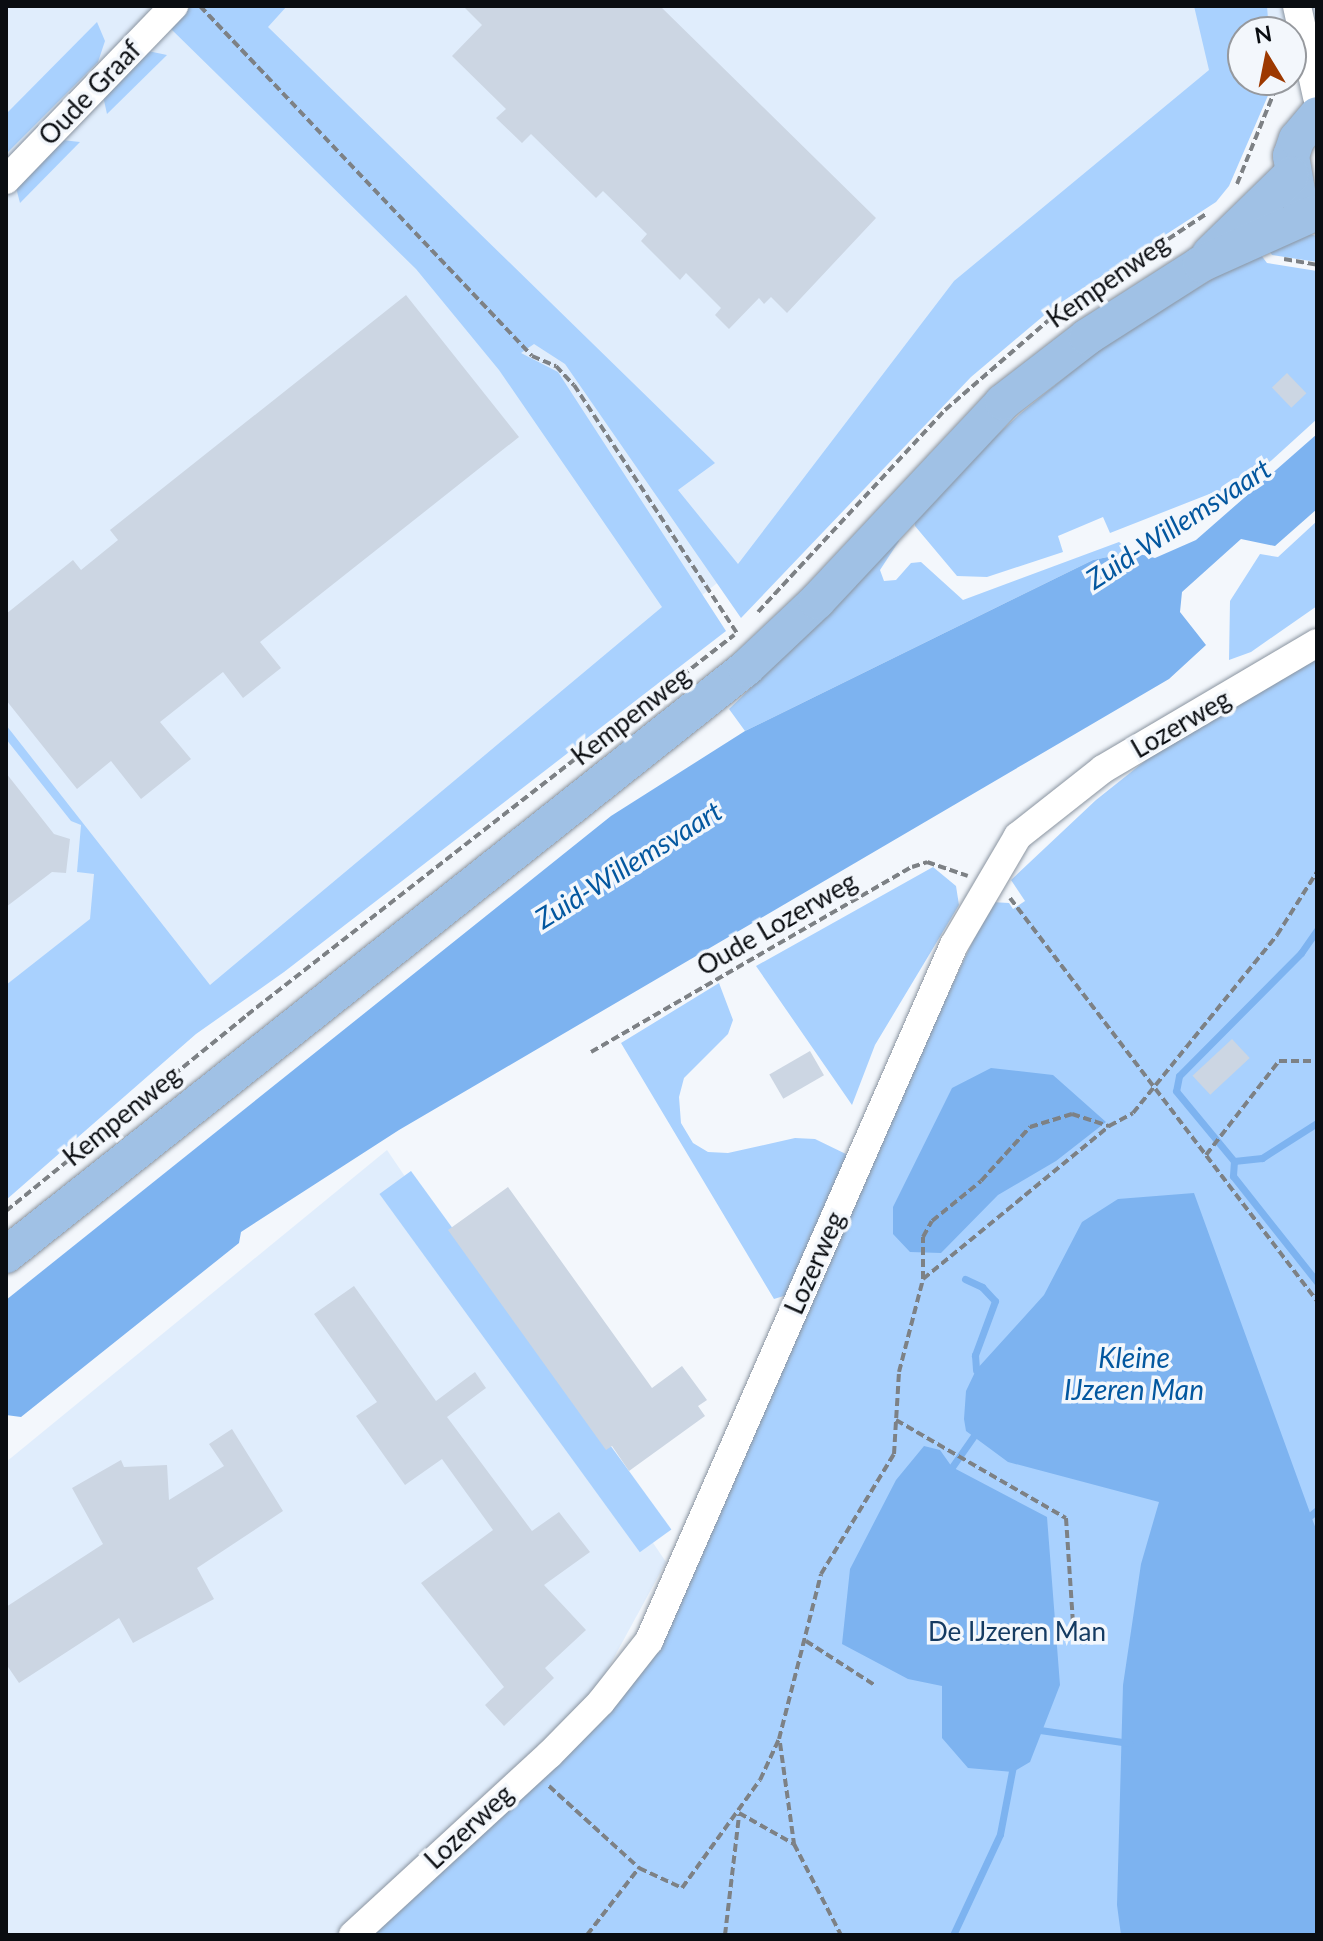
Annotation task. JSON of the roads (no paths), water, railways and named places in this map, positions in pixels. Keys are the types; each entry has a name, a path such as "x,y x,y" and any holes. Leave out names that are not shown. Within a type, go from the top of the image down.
{"main road":[{"path":"1315,216 1298,197 1291,175 1297,139 1317,115"},
{"name":"Kempenweg","path":"1201,264 1291,175"},
{"name":"Kempenweg","path":"6,1255 746,668 817,601 1003,402 1087,337 1201,264 1315,216"}],"street":[{"name":"Oude Graaf","path":"6,180 174,6"},
{"path":"1298,6 1317,34"},
{"path":"1298,6 1317,97"},
{"name":"Lozerweg","path":"353,1935 601,1702 649,1641 954,945 987,884 1018,836 1103,769 1317,643"}],"water":[{"name":"Zuid-Willemsvaart","path":"1317,434 1317,509 1275,546 1241,539 1182,592 1180,612 1206,645 1169,679 399,1130 241,1232 239,1243 21,1417 6,1415 6,1300 611,816 745,731 1093,560 1132,552 1155,558 1196,540"},
{"path":"991,1068 1053,1075 1106,1122 1056,1161 998,1195 941,1253 910,1252 893,1234 893,1207 952,1088"},
{"name":"Kleine IJzeren Man","path":"1194,1193 1317,1532 1317,1935 1121,1935 1117,1905 1123,1685 1141,1564 1159,1502 1008,1462 966,1431 964,1419 966,1391 976,1370 1044,1295 1082,1222 1118,1199"},
{"path":"924,1446 940,1450 952,1467 1047,1517 1060,1685 1030,1762 1013,1772 968,1768 942,1738 942,1686 908,1679 842,1644 850,1569 896,1480"}],"waterway":[{"path":"1317,930 1301,953 1179,1076 1176,1091 1234,1161 1233,1176 1317,1282"},
{"path":"1234,1161 1262,1158 1317,1123"},
{"path":"965,1279 982,1287 995,1301 975,1355 976,1370"},
{"path":"952,1467 975,1434"},
{"path":"1311,1515 1317,1510"},
{"path":"1040,1730 1129,1743"},
{"path":"953,1935 1000,1834 1013,1766"}],"park label":[{"name":"De IJzeren Man","path":"1017,1632"}]}
